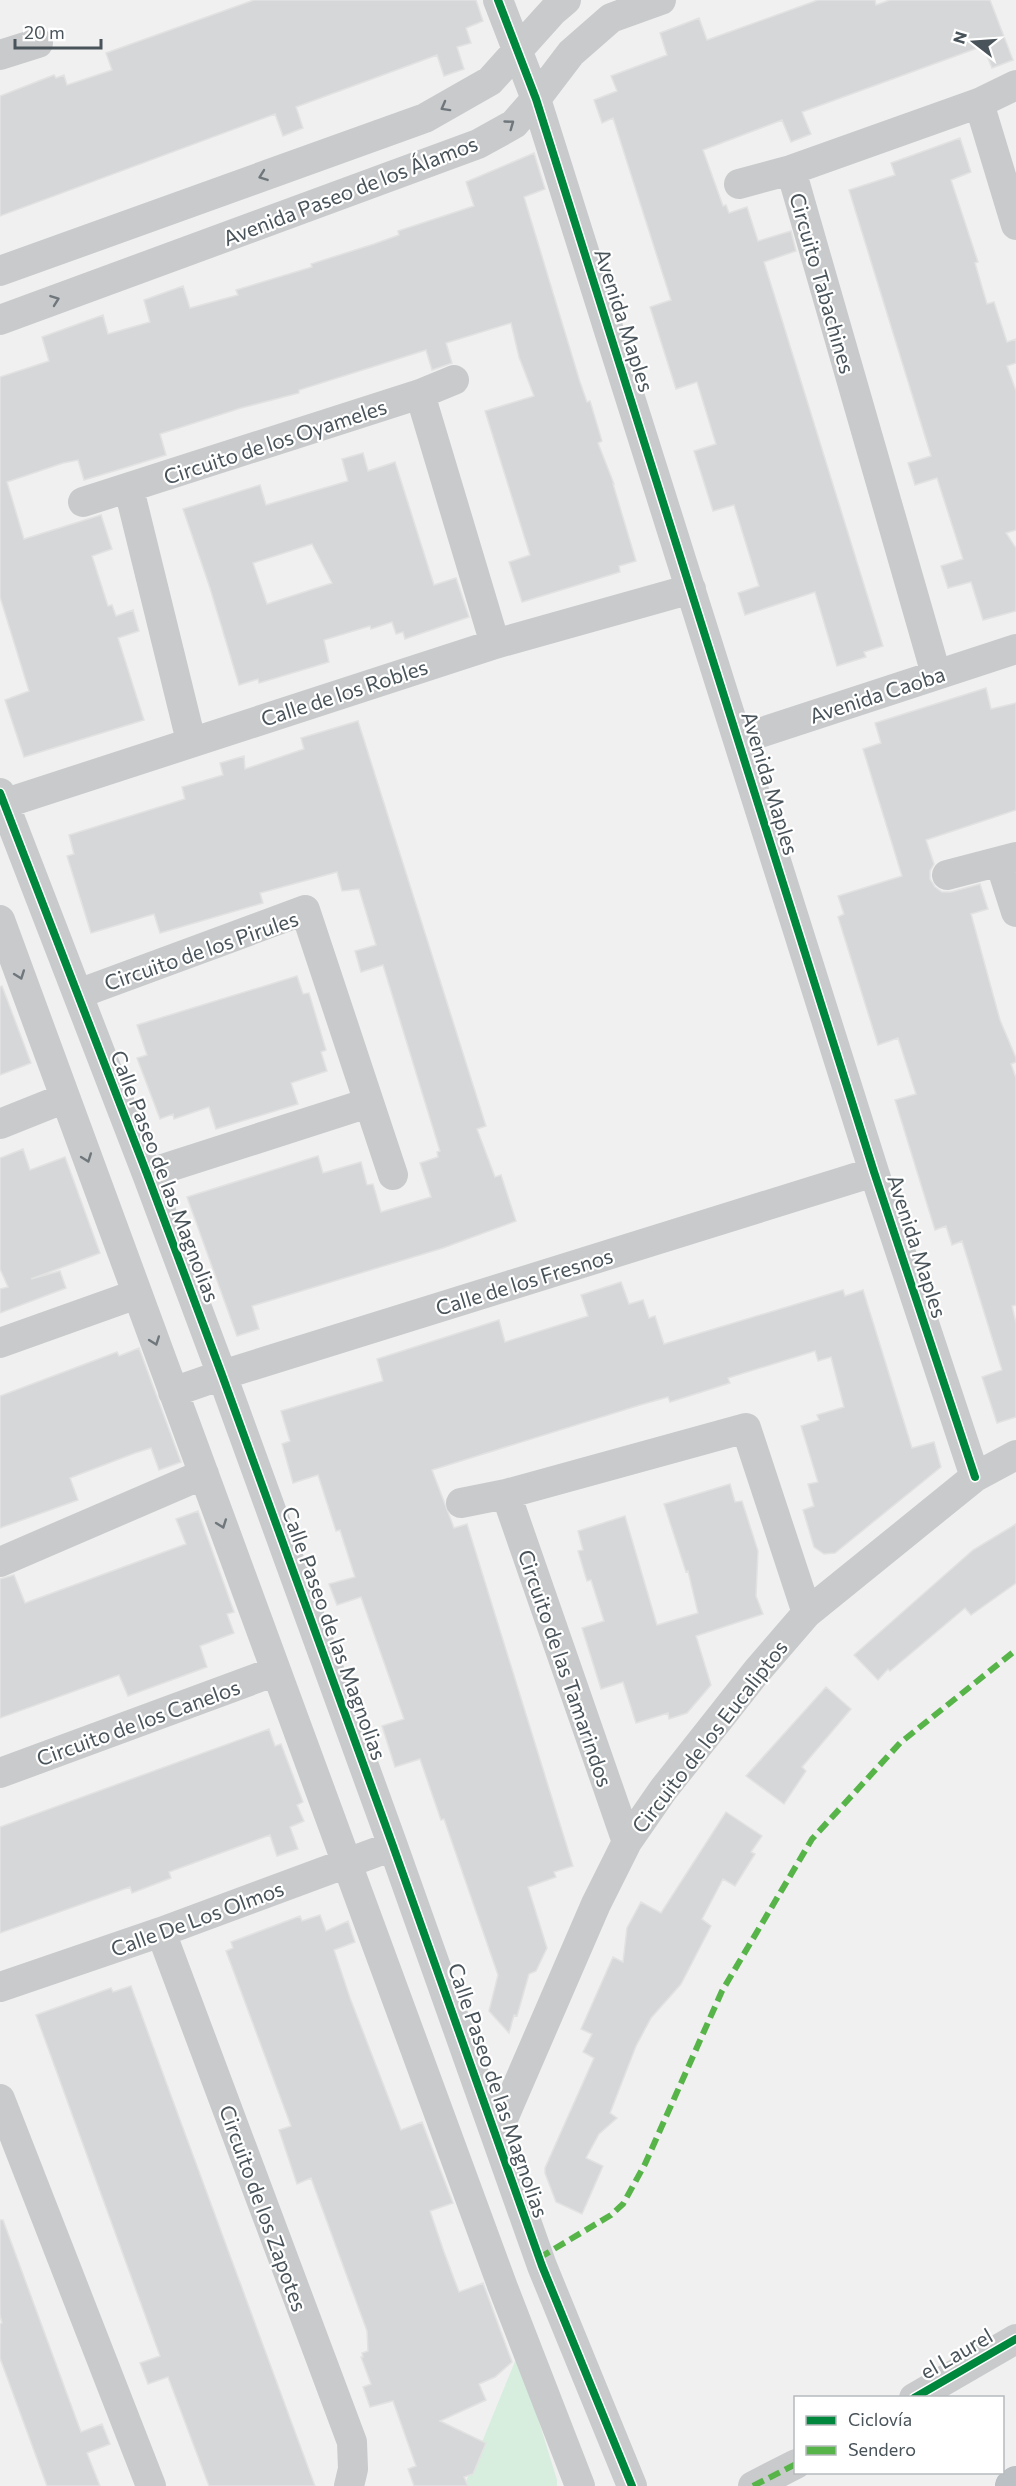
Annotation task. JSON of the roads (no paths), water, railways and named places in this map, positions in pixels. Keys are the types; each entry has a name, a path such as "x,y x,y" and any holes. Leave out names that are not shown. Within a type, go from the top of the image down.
{"highway":[{"path":"1011,2486 1016,2483"}],"street":[{"name":"Avenida Maples","path":"498,0 536,99 874,1172 975,1477"},
{"name":"Avenida Paseo de los Álamos","path":"0,271 425,118 490,81 553,11 566,0"},
{"name":"Avenida Paseo de los Álamos","path":"0,320 478,144 514,124 571,53 611,18 661,0"},
{"path":"0,55 38,43"},
{"name":"Circuito Tabachines","path":"936,674 791,170 979,103 1016,84"},
{"path":"979,103 1016,225"},
{"path":"739,184 791,170"},
{"name":"Circuito de los Oyameles","path":"83,502 420,394 454,380"},
{"path":"420,394 495,644"},
{"path":"129,489 191,741"},
{"name":"Calle de los Robles","path":"1,800 495,644 691,589"},
{"name":"Avenida Caoba","path":"738,740 936,674 1016,650"},
{"name":"Calle Paseo de las Magnolias","path":"1,800 78,994 222,1375 542,2266 632,2486"},
{"path":"947,875 1008,860 1016,912"},
{"name":"Circuito de los Pirules","path":"78,994 305,910 393,1175"},
{"path":"0,922 502,2284 578,2484"},
{"path":"0,1124 65,1098"},
{"path":"147,1174 368,1103"},
{"name":"Calle de los Fresnos","path":"173,1392 874,1172"},
{"path":"0,1343 137,1294"},
{"path":"461,1503 506,1494 746,1428 807,1613"},
{"name":"Circuito de los Eucaliptos","path":"496,2135 591,1915 627,1842 663,1790 757,1671 807,1613 975,1477 1016,1455"},
{"path":"0,1562 204,1474"},
{"name":"Circuito de las Tamarindos","path":"506,1494 627,1842"},
{"name":"Circuito de los Canelos","path":"0,1773 276,1671"},
{"name":"Calle De Los Olmos","path":"0,1987 161,1932 393,1846"},
{"name":"Circuito de los Zapotes","path":"161,1932 352,2442 353,2469 349,2486"},
{"path":"0,2099 151,2486"},
{"path":"502,2284 542,2266"},
{"name":"el Laurel","path":"916,2396 1016,2339"},
{"path":"753,2486 794,2465"}]}
